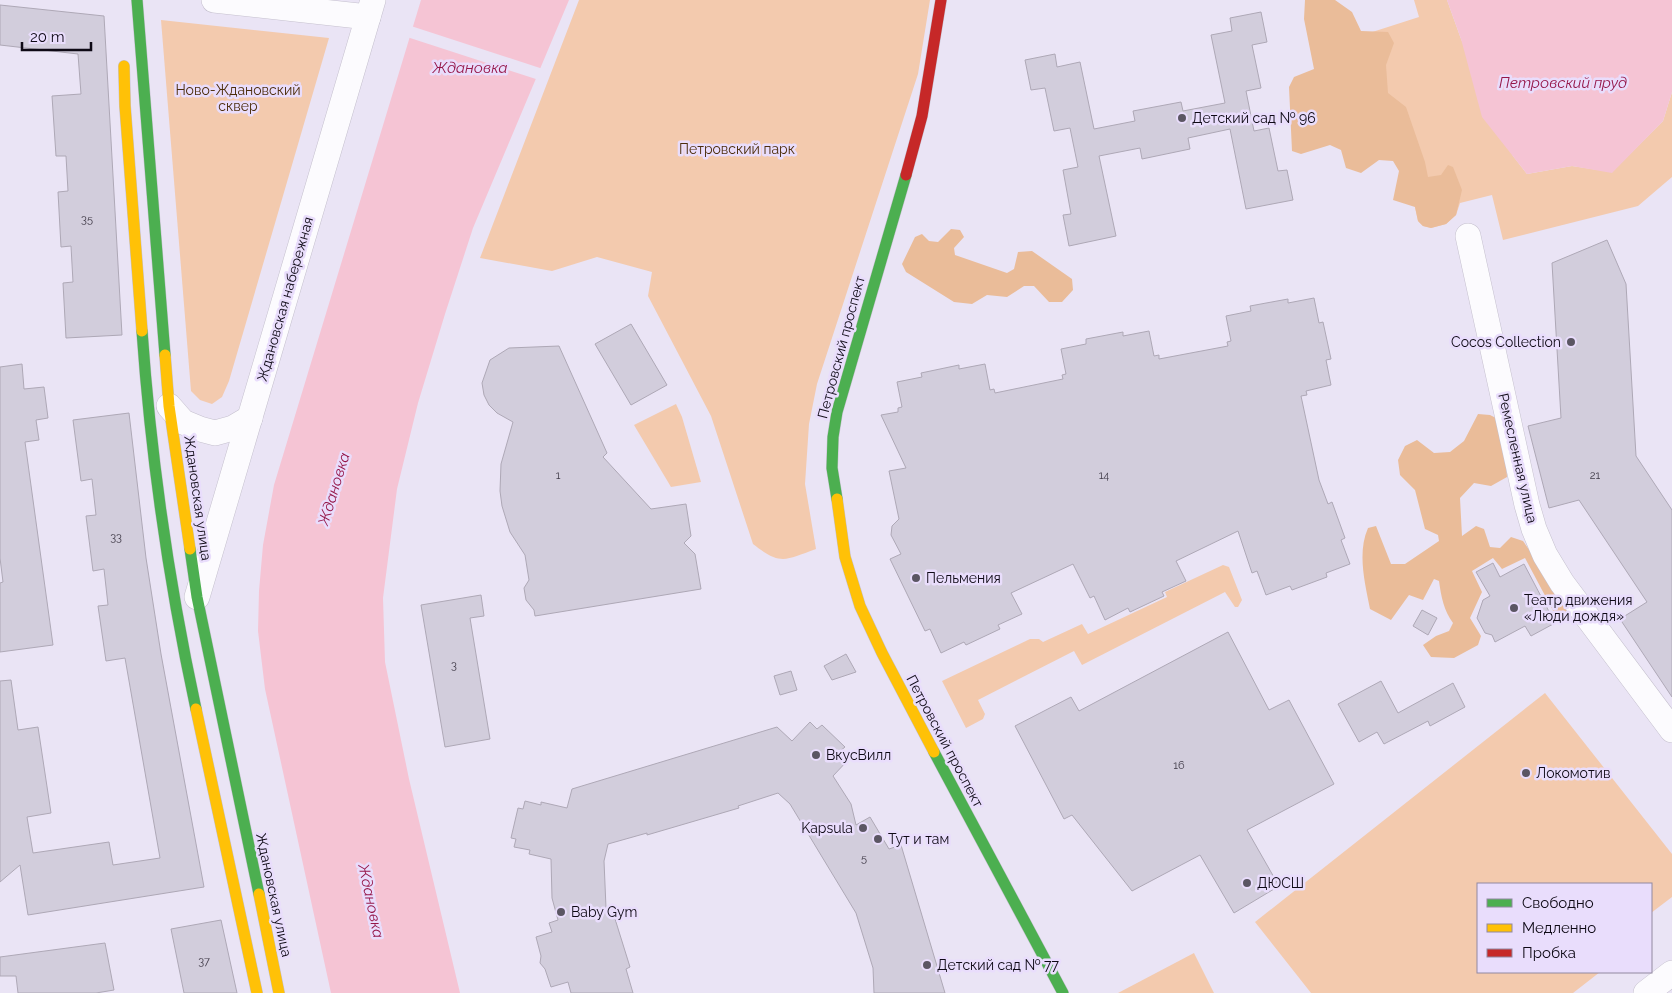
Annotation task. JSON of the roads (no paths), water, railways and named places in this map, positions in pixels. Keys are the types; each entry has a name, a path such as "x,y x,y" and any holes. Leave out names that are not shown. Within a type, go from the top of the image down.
{"main road":[{"name":"Ждановская улица","path":"137,0 169,406 196,597 279,993"},
{"name":"Петровский проспект","path":"941,0 925,98 912,156 837,412 833,437 832,468 845,558 860,606 882,653 1062,991"},
{"path":"124,57 125,106 148,417 166,555 182,646 257,993"}],"street":[{"path":"214,0 370,8"},
{"name":"Ждановская набережная","path":"196,597 370,8"},
{"name":"Ремесленная улица","path":"1468,236 1525,496 1534,529 1545,555 1562,583 1672,730"},
{"path":"169,406 183,422 215,433 233,428 250,418"},
{"path":"1646,993 1672,973"}],"water":[{"name":"Ждановка","path":"421,0 569,0 473,228 445,314 418,403 397,489 383,598 385,662 409,779 460,993 331,993 265,689 258,631 263,545 274,485"},
{"name":"Петровский пруд","path":"1447,0 1672,0 1672,92 1663,121 1612,173 1572,166 1527,174 1482,117 1461,39"}],"place":[{"name":"Детский сад № 96","path":"1182,118"},
{"name":"Cocos Collection","path":"1571,342"},
{"name":"Пельмения","path":"916,578"},
{"name":"Театр движения «Люди дождя»","path":"1514,608"},
{"name":"ВкусВилл","path":"816,755"},
{"name":"Локомотив","path":"1526,773"},
{"name":"Kapsula","path":"863,828"},
{"name":"Тут и там","path":"878,839"},
{"name":"ДЮСШ","path":"1247,883"},
{"name":"Baby Gym","path":"561,912"},
{"name":"Детский сад № 77","path":"927,965"}],"park label":[{"name":"Ново-Ждановский сквер","path":"238,98"},
{"name":"Петровский парк","path":"737,149"}]}
